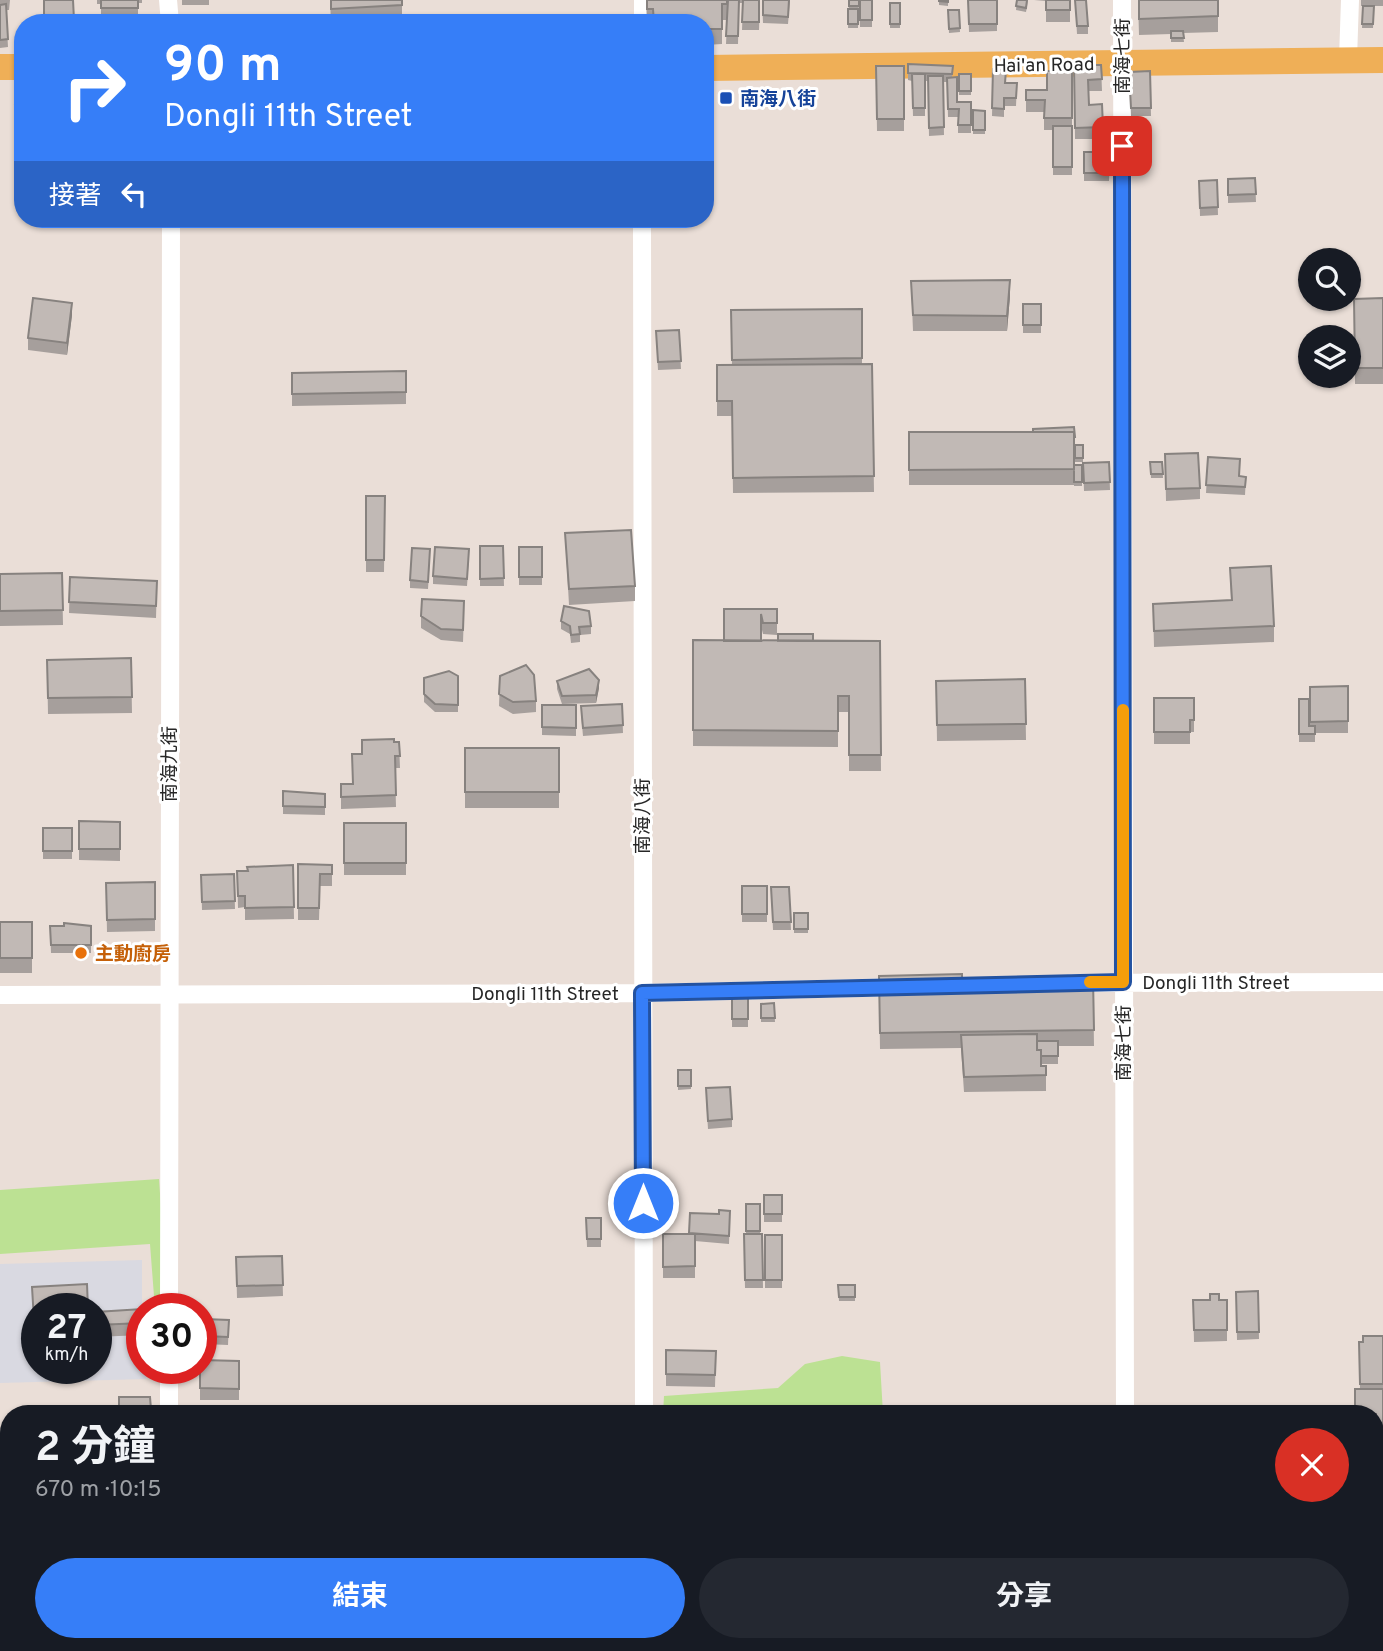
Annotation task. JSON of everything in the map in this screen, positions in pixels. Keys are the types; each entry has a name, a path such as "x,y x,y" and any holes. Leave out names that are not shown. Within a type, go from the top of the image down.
{"main road":[{"name":"Hai'an Road","path":"714,68 1383,60"}],"street":[{"name":"南海七街","path":"1122,0 1125,1405"},
{"path":"1348,59 1350,0"},
{"name":"南海九街","path":"169,1293 167,995 171,228"},
{"name":"南海八街","path":"642,228 643,1405"},
{"name":"Dongli 11th Street","path":"1054,983 1383,982"},
{"name":"Dongli 11th Street","path":"0,995 642,993 917,986"},
{"path":"169,1384 169,1405"}],"shaded area":[{"path":"142,1260 142,1293 126,1293 126,1380 112,1380 112,1293 21,1293 21,1382 0,1383 0,1264"}],"green space":[{"path":"159,1179 167,1293 154,1293 150,1244 0,1254 0,1190"},
{"path":"842,1356 880,1362 882,1405 664,1405 664,1396 778,1388 805,1364"}],"building":[{"path":"44,0 73,0 74,14 44,14"},
{"path":"101,0 138,0 138,8 101,8"},
{"path":"331,0 402,0 402,5 331,9"},
{"path":"647,0 727,0 727,4 722,4 722,29 714,29 714,14 653,14 653,9 647,9"},
{"path":"728,0 739,0 738,36 726,36"},
{"path":"743,0 759,0 759,22 742,22"},
{"path":"763,0 789,0 788,17 763,15"},
{"path":"849,0 859,0 859,6 849,6"},
{"path":"860,0 872,0 872,20 860,20"},
{"path":"968,0 997,0 997,24 969,24"},
{"path":"1017,0 1027,0 1026,8 1016,6"},
{"path":"1046,0 1070,0 1070,10 1046,10"},
{"path":"1075,0 1086,0 1088,26 1077,26"},
{"path":"1139,0 1218,0 1218,16 1139,19"},
{"path":"890,3 900,3 900,24 890,24"},
{"path":"6,4 8,39 0,40 0,5"},
{"path":"1363,6 1374,6 1373,24 1362,24"},
{"path":"848,9 858,9 858,24 848,24"},
{"path":"948,10 959,10 960,28 949,29"},
{"path":"1171,31 1183,31 1184,38 1171,38"},
{"path":"908,64 953,66 952,74 908,73"},
{"path":"1074,65 1101,65 1102,79 1088,80 1089,105 1102,104 1103,127 1075,128"},
{"path":"876,66 904,66 904,119 877,119"},
{"path":"993,69 1006,70 1005,83 1017,83 1016,98 1004,98 1004,109 992,108"},
{"path":"1047,71 1072,71 1072,118 1044,118 1045,100 1026,100 1026,90 1047,90"},
{"path":"1150,71 1151,108 1131,108 1129,72"},
{"path":"912,74 925,74 925,108 913,108"},
{"path":"959,74 971,74 971,91 959,91"},
{"path":"928,76 943,76 944,127 929,128"},
{"path":"957,77 957,102 971,102 971,125 958,125 959,109 948,109 947,78"},
{"path":"973,110 985,111 985,130 973,130"},
{"path":"1053,126 1072,126 1072,167 1053,167"},
{"path":"1084,152 1110,152 1109,173 1084,173"},
{"path":"1255,178 1256,194 1228,195 1228,179"},
{"path":"1217,180 1218,207 1200,208 1199,181"},
{"path":"1010,280 1007,316 913,315 911,281"},
{"path":"33,298 72,303 67,343 28,338"},
{"path":"1383,298 1383,368 1361,368 1361,325 1354,325 1354,311 1361,311 1361,299"},
{"path":"1023,304 1041,304 1041,325 1023,325"},
{"path":"862,309 862,358 732,360 731,310"},
{"path":"679,330 681,361 658,362 656,331"},
{"path":"872,364 874,476 733,478 732,401 717,401 717,365"},
{"path":"406,371 406,392 292,394 292,373"},
{"path":"1074,427 1075,437 1074,432 1033,432 1033,429"},
{"path":"909,432 1074,432 1074,469 909,470"},
{"path":"1075,445 1083,445 1083,458 1075,458"},
{"path":"1198,453 1200,488 1166,489 1165,454"},
{"path":"1208,457 1240,459 1239,476 1246,477 1245,487 1206,485"},
{"path":"1109,462 1110,482 1084,483 1083,463"},
{"path":"1150,462 1162,462 1163,474 1151,474"},
{"path":"1074,465 1082,465 1082,482 1074,482"},
{"path":"366,496 385,496 384,560 366,560"},
{"path":"631,530 635,586 569,589 565,533"},
{"path":"480,546 503,546 504,578 480,579"},
{"path":"435,547 469,549 467,579 433,576"},
{"path":"519,547 542,547 542,577 519,577"},
{"path":"412,548 430,549 428,582 410,580"},
{"path":"1271,566 1274,626 1154,631 1153,604 1232,600 1230,568"},
{"path":"62,573 63,610 0,611 0,574"},
{"path":"70,577 157,581 156,606 69,602"},
{"path":"422,599 464,601 463,630 441,629 421,616"},
{"path":"564,606 589,611 591,626 579,627 580,634 571,635 570,626 561,621"},
{"path":"724,609 777,609 777,623 763,623 761,614 761,641 724,641"},
{"path":"778,634 813,634 813,641 778,641"},
{"path":"693,640 880,641 881,755 849,755 849,696 838,696 838,731 693,730"},
{"path":"131,658 132,697 48,698 47,660"},
{"path":"526,665 534,675 536,701 513,702 499,694 500,676"},
{"path":"589,669 599,680 596,695 562,696 557,681"},
{"path":"449,671 458,676 458,705 435,704 424,694 424,678"},
{"path":"1025,679 1026,724 937,725 936,681"},
{"path":"1348,686 1348,721 1310,722 1310,687"},
{"path":"1154,698 1194,698 1194,720 1190,720 1190,732 1154,732"},
{"path":"1299,699 1309,699 1309,726 1315,726 1315,734 1299,734"},
{"path":"622,704 623,725 583,728 581,706"},
{"path":"542,705 576,705 576,728 542,727"},
{"path":"394,739 394,742 399,742 400,756 395,756 396,795 341,797 341,784 353,784 352,754 362,754 362,740"},
{"path":"465,748 559,748 559,792 465,792"},
{"path":"283,791 325,794 325,807 283,806"},
{"path":"79,821 120,822 120,849 79,849"},
{"path":"344,823 406,823 406,863 344,863"},
{"path":"43,828 72,828 72,851 43,851"},
{"path":"298,864 332,865 332,874 320,874 319,908 298,908"},
{"path":"293,865 294,907 245,908 245,896 238,896 237,871 248,871 247,867"},
{"path":"234,874 235,901 202,902 201,875"},
{"path":"155,882 155,919 107,920 106,883"},
{"path":"742,886 767,886 767,914 742,914"},
{"path":"771,887 789,887 791,922 773,922"},
{"path":"794,913 808,913 808,929 794,929"},
{"path":"0,922 32,922 32,958 0,958"},
{"path":"64,923 91,926 91,945 51,945 50,926 64,926"},
{"path":"962,974 962,980 1093,978 1094,1030 880,1033 879,976"},
{"path":"732,998 748,998 748,1019 732,1019"},
{"path":"774,1003 775,1018 761,1018 761,1004"},
{"path":"1037,1034 1037,1050 1041,1050 1041,1066 1046,1066 1046,1075 964,1077 961,1035"},
{"path":"1037,1041 1058,1041 1058,1056 1041,1056 1041,1050 1037,1050"},
{"path":"678,1070 691,1070 691,1086 678,1086"},
{"path":"730,1087 732,1119 708,1121 706,1088"},
{"path":"764,1195 782,1195 782,1214 764,1214"},
{"path":"746,1204 760,1204 760,1231 746,1231"},
{"path":"719,1210 730,1211 729,1236 689,1233 690,1213 719,1214"},
{"path":"586,1218 601,1218 601,1239 587,1239"},
{"path":"663,1234 695,1234 695,1266 663,1267"},
{"path":"744,1234 762,1234 763,1280 745,1280"},
{"path":"765,1235 782,1235 782,1280 765,1280"},
{"path":"282,1256 283,1285 237,1286 236,1257"},
{"path":"87,1284 87,1293 32,1293 32,1287"},
{"path":"838,1285 855,1285 855,1297 839,1297"},
{"path":"1258,1291 1259,1332 1237,1332 1236,1292"},
{"path":"1210,1294 1219,1294 1219,1300 1227,1300 1227,1330 1194,1330 1193,1300 1210,1300"},
{"path":"126,1310 126,1324 112,1324 112,1311"},
{"path":"217,1320 229,1320 228,1337 217,1337"},
{"path":"1363,1336 1383,1336 1383,1384 1360,1384 1359,1342 1363,1342"},
{"path":"666,1350 716,1351 715,1375 666,1374"},
{"path":"217,1360 239,1361 239,1389 200,1388 200,1384 217,1384"},
{"path":"1355,1389 1383,1389 1383,1405 1355,1405"},
{"path":"119,1397 150,1397 151,1405 119,1405"}],"slow traffic":[{"path":"1090,982 1123,982 1123,710"}],"place":[{"name":"南海八街","path":"726,98"},
{"name":"主動廚房","path":"81,953"}],"route":[{"path":"643,1203 642,993 1123,982 1122,146"}]}
